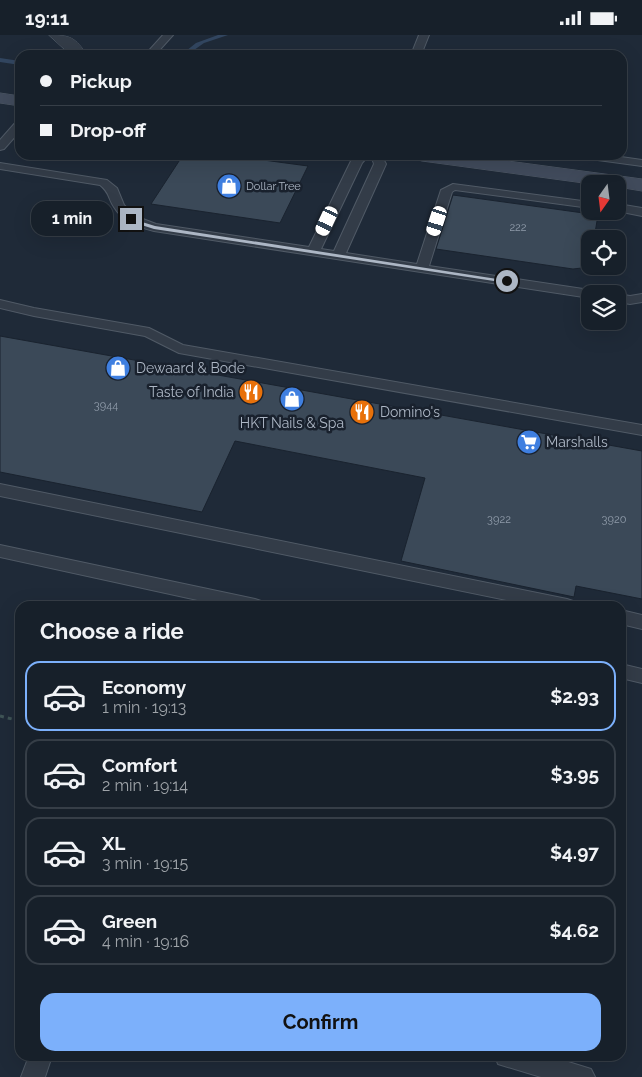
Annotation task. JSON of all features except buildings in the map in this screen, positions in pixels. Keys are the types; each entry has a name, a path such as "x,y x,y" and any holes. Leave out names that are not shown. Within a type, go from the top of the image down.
{"street":[{"path":"57,35 75,50"},
{"path":"0,99 15,100"},
{"path":"459,160 642,185"}],"lane":[{"path":"154,50 168,35"},
{"path":"418,50 424,35"},
{"path":"0,147 15,130"},
{"path":"313,252 358,160"},
{"path":"338,256 380,164 378,160"},
{"path":"620,160 642,163"},
{"path":"0,166 103,181 114,189 118,206 131,219 154,227 581,293"},
{"path":"422,268 447,190 453,187 581,204"},
{"path":"626,210 642,212"},
{"path":"626,299 642,298"},
{"path":"0,304 34,312 149,332 179,349 205,355 642,430"},
{"path":"0,490 543,601"},
{"path":"0,551 192,600"},
{"path":"626,618 642,622"},
{"path":"626,672 642,676"},
{"path":"33,1077 39,1061"},
{"path":"524,1061 583,1077"}],"path":[{"path":"0,716 15,720"}],"waterway":[{"path":"190,50 203,42 225,35"},
{"path":"0,60 15,62"}],"place":[{"name":"Dollar Tree","path":"229,186"},
{"name":"Dewaard & Bode","path":"118,368"},
{"name":"Taste of India","path":"251,392"},
{"name":"HKT Nails & Spa","path":"292,399"},
{"name":"Domino's","path":"362,412"},
{"name":"Marshalls","path":"529,442"}],"route":[{"path":"131,219 154,227 507,281"}]}
